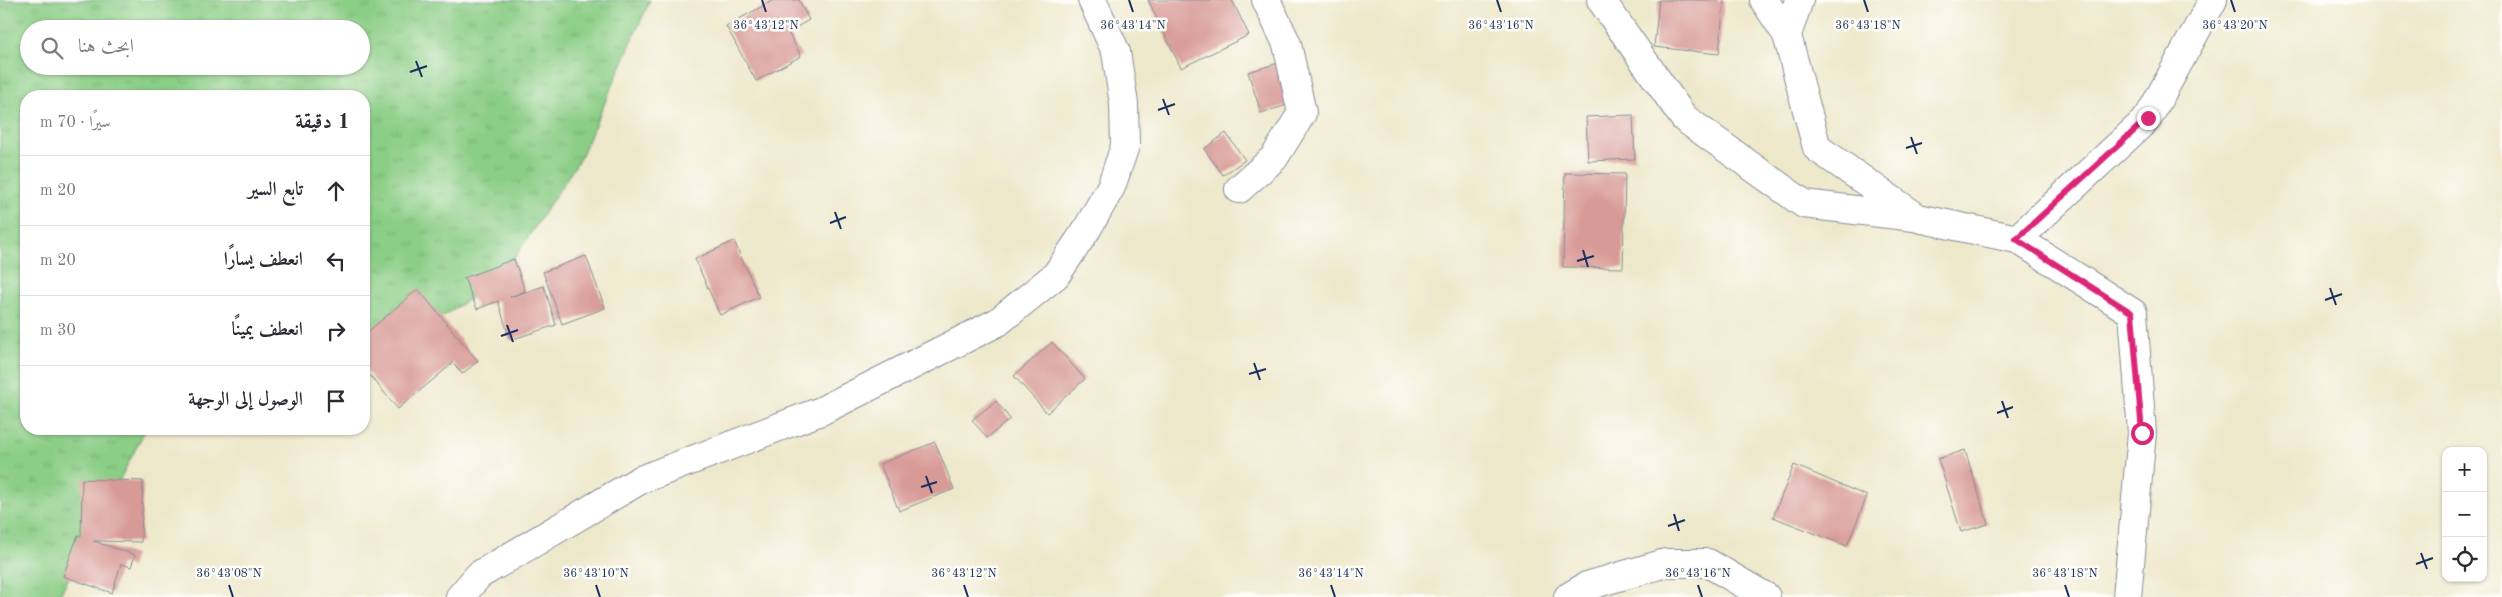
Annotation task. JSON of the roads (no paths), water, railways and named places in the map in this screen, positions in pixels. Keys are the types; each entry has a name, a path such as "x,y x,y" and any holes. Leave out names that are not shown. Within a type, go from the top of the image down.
{"street":[{"path":"460,597 480,575 640,480 821,411 998,322 1056,274 1087,229 1111,187 1125,146 1124,104 1116,52 1092,0"},
{"path":"1238,189 1274,158 1302,113 1287,44 1266,0"},
{"path":"1601,0 1684,118 1804,204 1918,218 2016,239 2132,313 2142,433 2127,597"},
{"path":"1764,0 1787,35 1816,148 1918,218"},
{"path":"1787,35 1799,0"},
{"path":"2016,239 2148,118 2213,0"},
{"path":"1568,597 1587,586 1666,563 1708,563 1766,597"}]}
